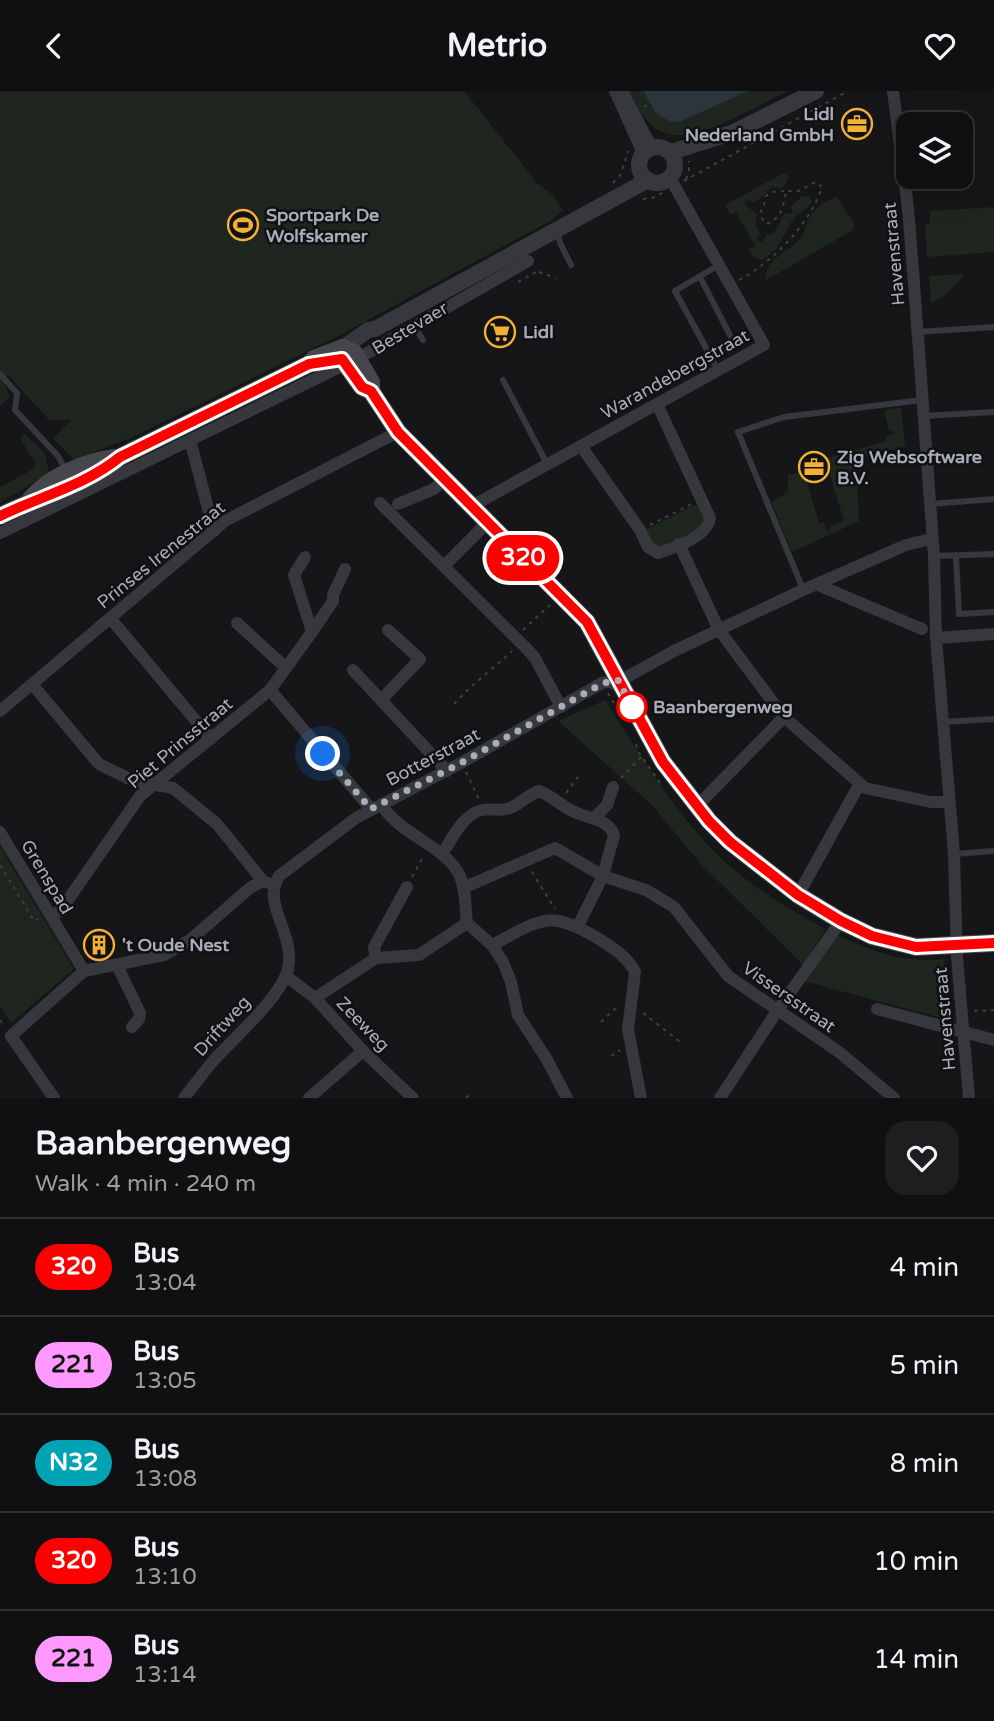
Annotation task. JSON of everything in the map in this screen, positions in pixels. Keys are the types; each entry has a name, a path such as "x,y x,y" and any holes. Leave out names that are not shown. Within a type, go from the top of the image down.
{"main road":[{"name":"Bestevaer","path":"0,516 28,502 48,497 71,479 103,470 120,457 309,364 314,359 349,357"},
{"path":"349,357 371,382 371,391 398,432 453,482 472,506 587,622 612,685 663,762 697,806 730,842 798,895 872,936 916,947 994,943"}],"street":[{"path":"615,91 646,163 659,183 673,170 724,141 734,132 816,91"},
{"path":"622,91 646,163"},
{"name":"Havenstraat","path":"893,91 908,208 934,556 936,638 954,853 957,945 969,1098"},
{"path":"646,163 664,147 673,170"},
{"name":"Bestevaer","path":"0,533 436,316 557,229 597,207 646,163"},
{"name":"Warandebergstraat","path":"472,506 764,345 719,265 673,170"},
{"name":"Bestevaer","path":"349,357 366,332 514,261 528,261"},
{"path":"581,446 640,530 648,547 658,553 703,532 709,525 710,517 657,404"},
{"name":"Prinses Irenestraat","path":"0,711 225,521 398,432"},
{"path":"190,440 214,531"},
{"path":"398,504 453,482"},
{"path":"380,503 535,658 561,707"},
{"path":"444,566 488,522"},
{"name":"Botterstraat","path":"84,971 164,955 190,940 251,887 269,883 376,806 447,771 603,683 612,685 803,590 906,545 931,538"},
{"path":"679,544 719,630 784,717 865,789 931,802 949,802"},
{"path":"305,557 294,575 312,632"},
{"name":"Piet Prinsstraat","path":"51,916 61,910 140,796 270,689 333,601 333,595 345,569"},
{"path":"818,585 922,629"},
{"path":"111,619 211,739"},
{"path":"237,623 285,667"},
{"path":"381,700 420,659 388,630"},
{"path":"936,638 994,634"},
{"path":"353,670 447,771"},
{"path":"32,684 99,764 134,781 173,788 217,824 269,883 290,946 286,976"},
{"path":"270,689 376,806 442,854 459,874 467,923 492,945 503,962 511,982 518,1015 546,1058 567,1098"},
{"path":"697,806 784,717"},
{"path":"798,895 859,785"},
{"path":"595,817 607,804 613,787"},
{"path":"442,854 463,822 472,814 484,809 510,808 538,791 577,813 595,817 611,829 614,835 603,876 578,926"},
{"name":"Grenspad","path":"0,832 84,971"},
{"name":"Vissersstraat","path":"463,888 555,848 603,876 646,890 674,907 728,976 839,1052 894,1098"},
{"path":"376,958 374,947 407,887"},
{"path":"492,945 534,924 560,919 578,926 618,951 632,966 634,981 628,1029 642,1098"},
{"path":"720,1098 841,921"},
{"path":"315,998 376,958 419,955 467,923"},
{"path":"117,965 140,1013 139,1019 132,1027"},
{"path":"54,1098 11,1036 84,971"},
{"name":"Zeeweg","path":"286,976 315,998 363,1051 413,1098"},
{"name":"Driftweg","path":"184,1098 211,1063 274,995 286,976"},
{"path":"877,1009 994,1040"},
{"path":"309,1098 363,1051"}],"lane":[{"path":"557,229 571,265"},
{"path":"718,370 675,291 719,265"},
{"path":"700,277 733,341 709,354"},
{"path":"415,327 424,340"},
{"path":"917,332 994,327"},
{"path":"0,374 17,393 15,409 58,456 71,479"},
{"path":"503,380 547,464"},
{"path":"803,590 738,432 783,417 922,400"},
{"path":"923,416 994,412"},
{"path":"929,504 994,499"},
{"path":"934,556 994,554"},
{"path":"956,557 959,614 994,612"},
{"path":"943,722 994,719"},
{"path":"954,853 994,851"}],"path":[{"path":"636,202 652,198 673,170 848,91"},
{"path":"735,282 761,269 784,247 816,202 822,187 816,182 798,191 786,191 772,192 766,197 761,213 766,224 772,223 782,209 786,191"},
{"path":"538,271 556,278"},
{"path":"640,530 702,500"},
{"path":"454,704 475,681 494,669 553,602"},
{"path":"612,685 616,706"},
{"path":"635,739 641,757 654,777 667,790"},
{"path":"628,770 641,757"},
{"path":"461,763 484,809"},
{"path":"571,786 580,773"},
{"path":"407,887 429,846"},
{"path":"526,860 560,919"},
{"path":"0,865 34,921"},
{"path":"601,1022 619,1005 630,1006 652,1018 682,1044"},
{"path":"962,1012 994,1010"},
{"path":"466,1098 472,1092"}],"shaded area":[{"name":"Sportpark De Wolfskamer","path":"0,91 464,91 537,183 553,195 563,210 552,220 340,335 137,435 74,460 53,438 72,419 50,421 8,375 2,380 10,396 0,406"},
{"path":"627,91 643,91 655,112 682,121 748,91 788,91 726,122 690,134 675,135 662,132 651,124"},
{"path":"643,91 748,91 682,121 670,122 655,112"},
{"path":"784,173 789,177 784,186 772,187 755,203 747,199 744,204 757,214 755,224 760,233 757,240 762,242 766,235 774,233 785,213 792,214 791,206 802,196 809,197 812,201 792,221 776,249 760,260 753,256 749,249 755,246 736,212 730,214 725,205"},
{"path":"837,197 854,224 853,230 766,280 768,267 801,238 816,209"},
{"path":"994,207 994,252 927,257 925,224 930,223 930,211"},
{"path":"965,274 946,295 931,303 929,276"},
{"path":"901,408 905,446 856,460 859,521 792,552 772,503 788,491 788,475 798,473 798,469 803,468 819,523 824,522 826,530 829,531 830,526 844,521 825,459 886,441 886,437 894,432 889,430 886,410"},
{"path":"25,434 45,454 49,473 0,503 0,487 32,470 36,464 20,438"},
{"path":"699,503 706,518 703,529 656,549 645,530"},
{"path":"605,700 689,824 723,860 759,889 826,929 803,965 698,861 653,806 558,721"},
{"path":"0,846 74,969 11,1023 0,1006"},
{"path":"837,935 902,958 944,959 952,1021 804,981"}],"bus line":[{"name":"320","path":"0,516 28,502 74,486 120,457 309,364 342,359 362,387 371,391 398,432 587,622 663,762 709,821 730,842 798,895 872,936 916,947 994,943"}],"place":[{"name":"Lidl Nederland GmbH","path":"857,124"},
{"name":"Sportpark De Wolfskamer","path":"243,225"},
{"name":"Lidl","path":"500,332"},
{"name":"Zig Websoftware B.V.","path":"814,467"},
{"name":"Baanbergenweg","path":"632,707"},
{"name":"'t Oude Nest","path":"99,945"}],"route":[{"path":"323,754 371,809 461,763 603,683 618,680 632,707"}]}
